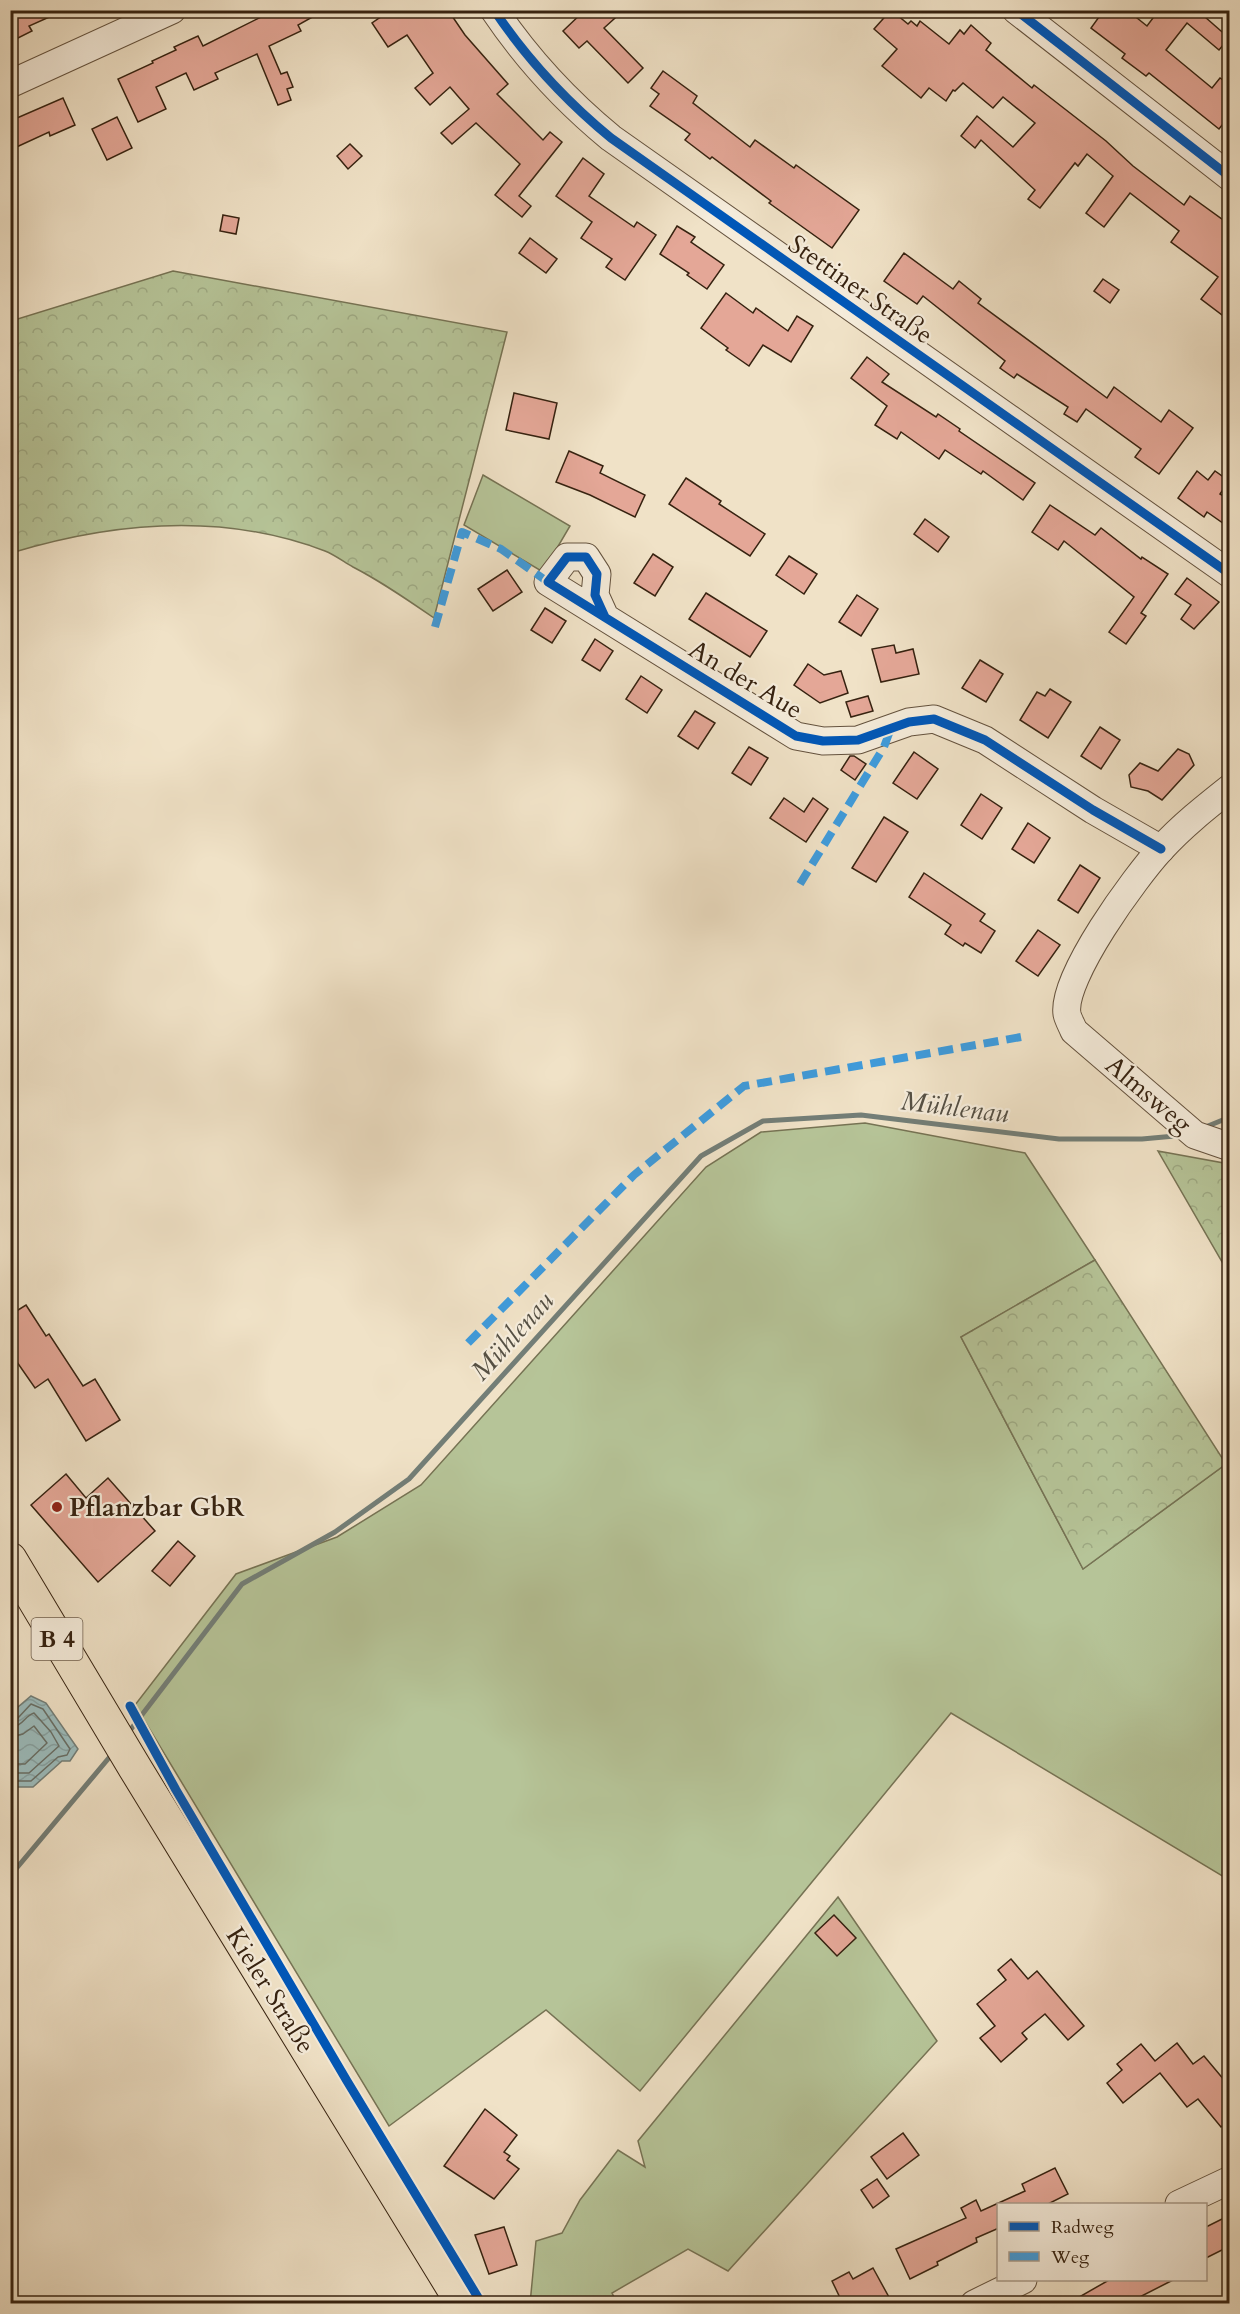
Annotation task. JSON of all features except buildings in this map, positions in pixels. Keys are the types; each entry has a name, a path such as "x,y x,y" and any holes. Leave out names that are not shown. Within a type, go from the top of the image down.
{"main road":[{"name":"Kieler Straße","path":"10,1558 105,1719 463,2304"}],"street":[{"path":"10,84 172,10"},
{"name":"Stettiner Straße","path":"494,10 531,61 579,112 611,138 1230,574"},
{"path":"1016,10 1230,177"},
{"name":"An der Aue","path":"605,617 796,736 823,741 858,740 909,722 934,719 985,740 1093,810 1161,849"},
{"path":"1161,849 1183,827 1230,788"},
{"name":"Almsweg","path":"1161,849 1107,921 1081,966 1069,994 1067,1013 1074,1031 1195,1135 1230,1147"},
{"path":"1183,2203 1230,2180"},
{"path":"974,2304 1021,2281"}],"green space":[{"path":"173,271 507,332 434,618 385,585 329,553 286,539 247,530 208,526 128,528 50,542 11,553 11,321"},
{"path":"483,475 570,526 543,572 464,525"},
{"path":"865,1123 1025,1153 1095,1260 961,1337 1083,1569 1226,1464 1229,1468 1229,1880 951,1713 640,2091 546,2010 389,2126 135,1705 236,1574 337,1537 421,1485 706,1167 761,1132"},
{"path":"1158,1151 1229,1164 1229,1274"},
{"path":"1095,1260 1226,1464 1083,1569 961,1337"},
{"path":"838,1897 937,2041 728,2271 688,2249 612,2293 617,2303 530,2304 536,2241 562,2233 580,2200 618,2150 645,2167 638,2141"}],"water":[{"path":"31,1696 46,1703 78,1749 70,1761 62,1761 33,1787 12,1787 10,1783 11,1718 18,1707"}],"waterway":[{"name":"Mühlenau","path":"128,1733 242,1584 335,1532 409,1479 701,1156 763,1121 861,1115 1059,1139 1142,1139 1175,1136"},
{"name":"Mühlenau","path":"1208,1126 1230,1117"},
{"name":"Mühlenau","path":"10,1876 113,1753"}],"marked path":[{"path":"435,627 462,532 501,549 548,582"},
{"path":"800,884 884,747 891,728"},
{"path":"468,1343 634,1175 744,1086 1021,1037"},
{"path":"1223,1145 1230,1143"}],"cycle path":[{"path":"494,10 548,78 611,138 1230,574"},
{"path":"1016,10 1230,177"},
{"path":"605,617 595,595 597,574 586,557 567,557 548,582 796,736 823,741 858,740 909,722 934,719 985,740 1093,810 1161,849"},
{"path":"130,1706 176,1790 347,2081 482,2304"}],"place":[{"name":"Pflanzbar GbR","path":"57,1507"}]}
